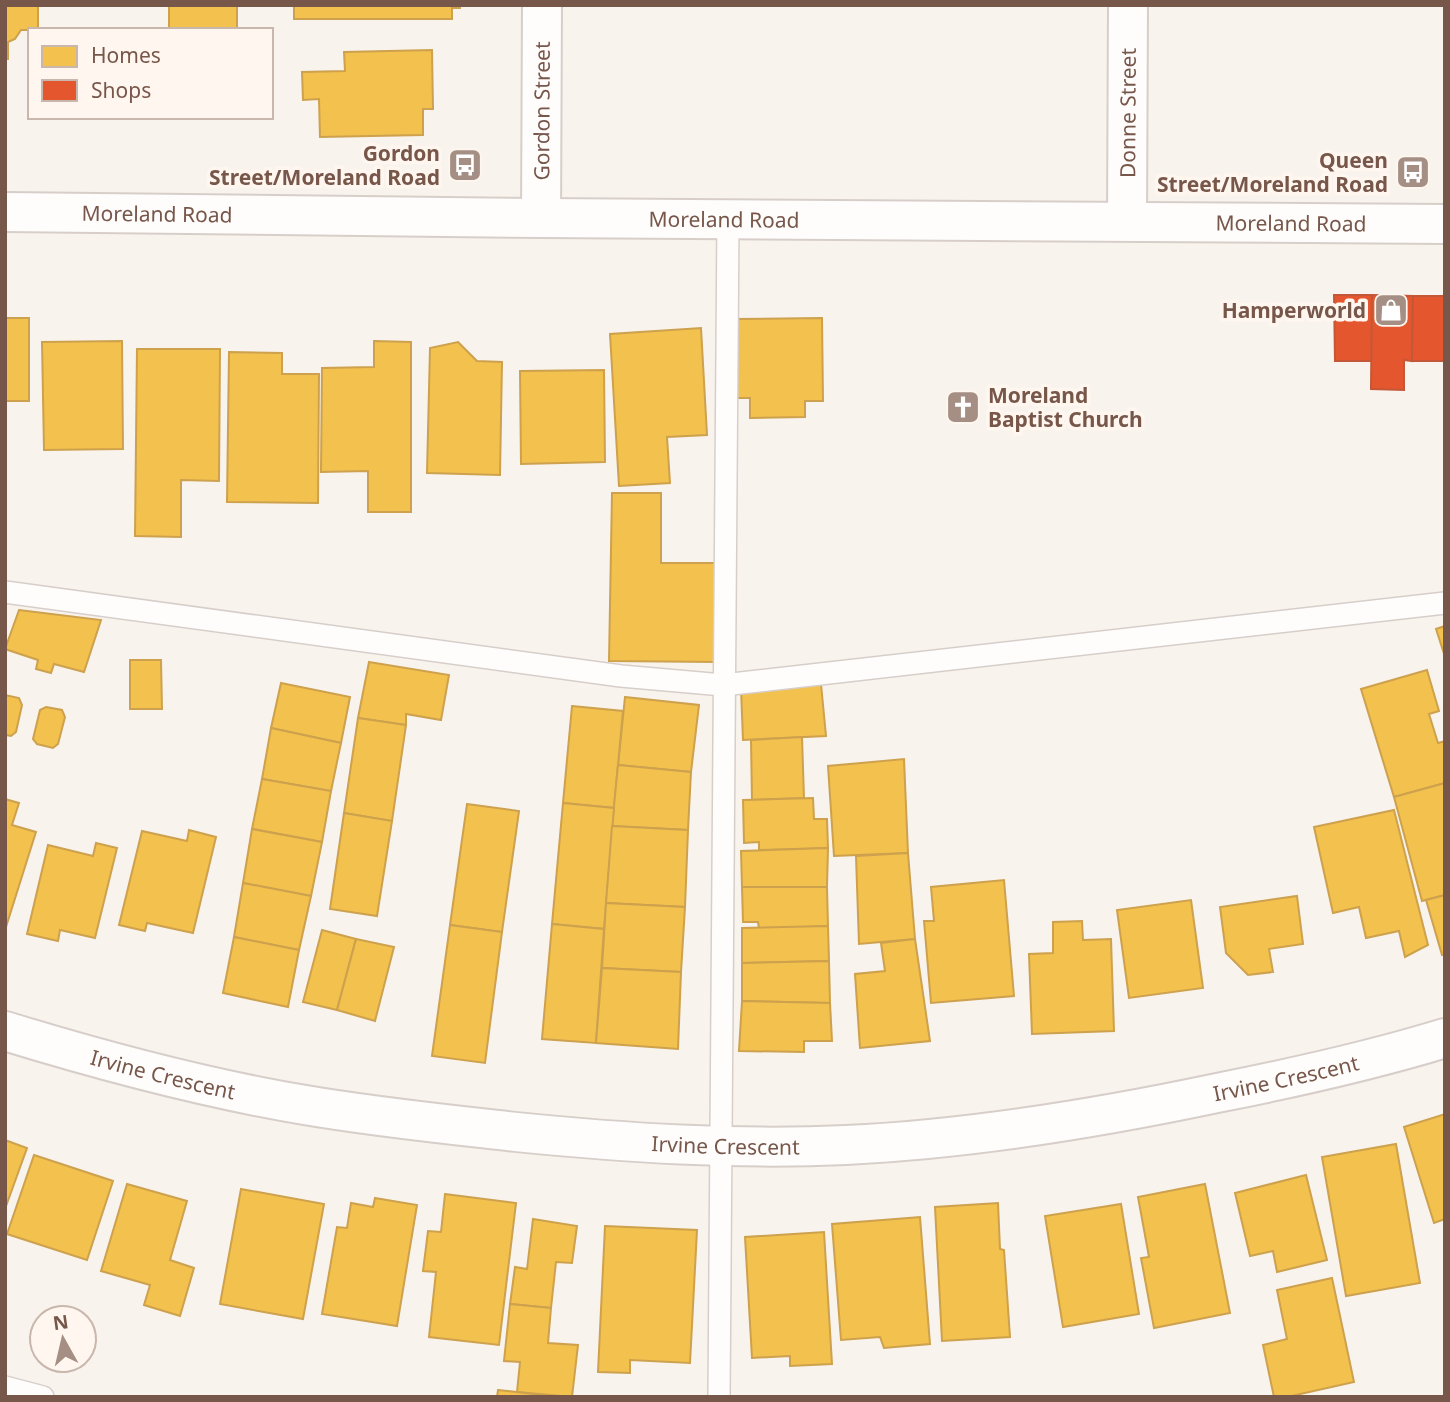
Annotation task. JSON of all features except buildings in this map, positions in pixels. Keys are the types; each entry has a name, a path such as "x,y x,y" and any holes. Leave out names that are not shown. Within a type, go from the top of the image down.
{"street":[{"name":"Gordon Street","path":"541,218 542,5"},
{"name":"Donne Street","path":"1127,221 1128,5"},
{"name":"Moreland Road","path":"5,212 1445,224"},
{"name":"Irvine Crescent","path":"5,1031 107,1062 301,1105 413,1121 581,1139 720,1147 846,1145 965,1136 1060,1123 1300,1076 1445,1038"}],"lane":[{"path":"719,1397 727,220"},
{"path":"5,592 621,676 723,685 1445,603"},
{"path":"5,1387 43,1397"}],"place":[{"name":"Gordon Street/Moreland Road","path":"465,165"},
{"name":"Queen Street/Moreland Road","path":"1413,172"},
{"name":"Hamperworld","path":"1391,310"},
{"name":"Moreland Baptist Church","path":"963,407"}]}
